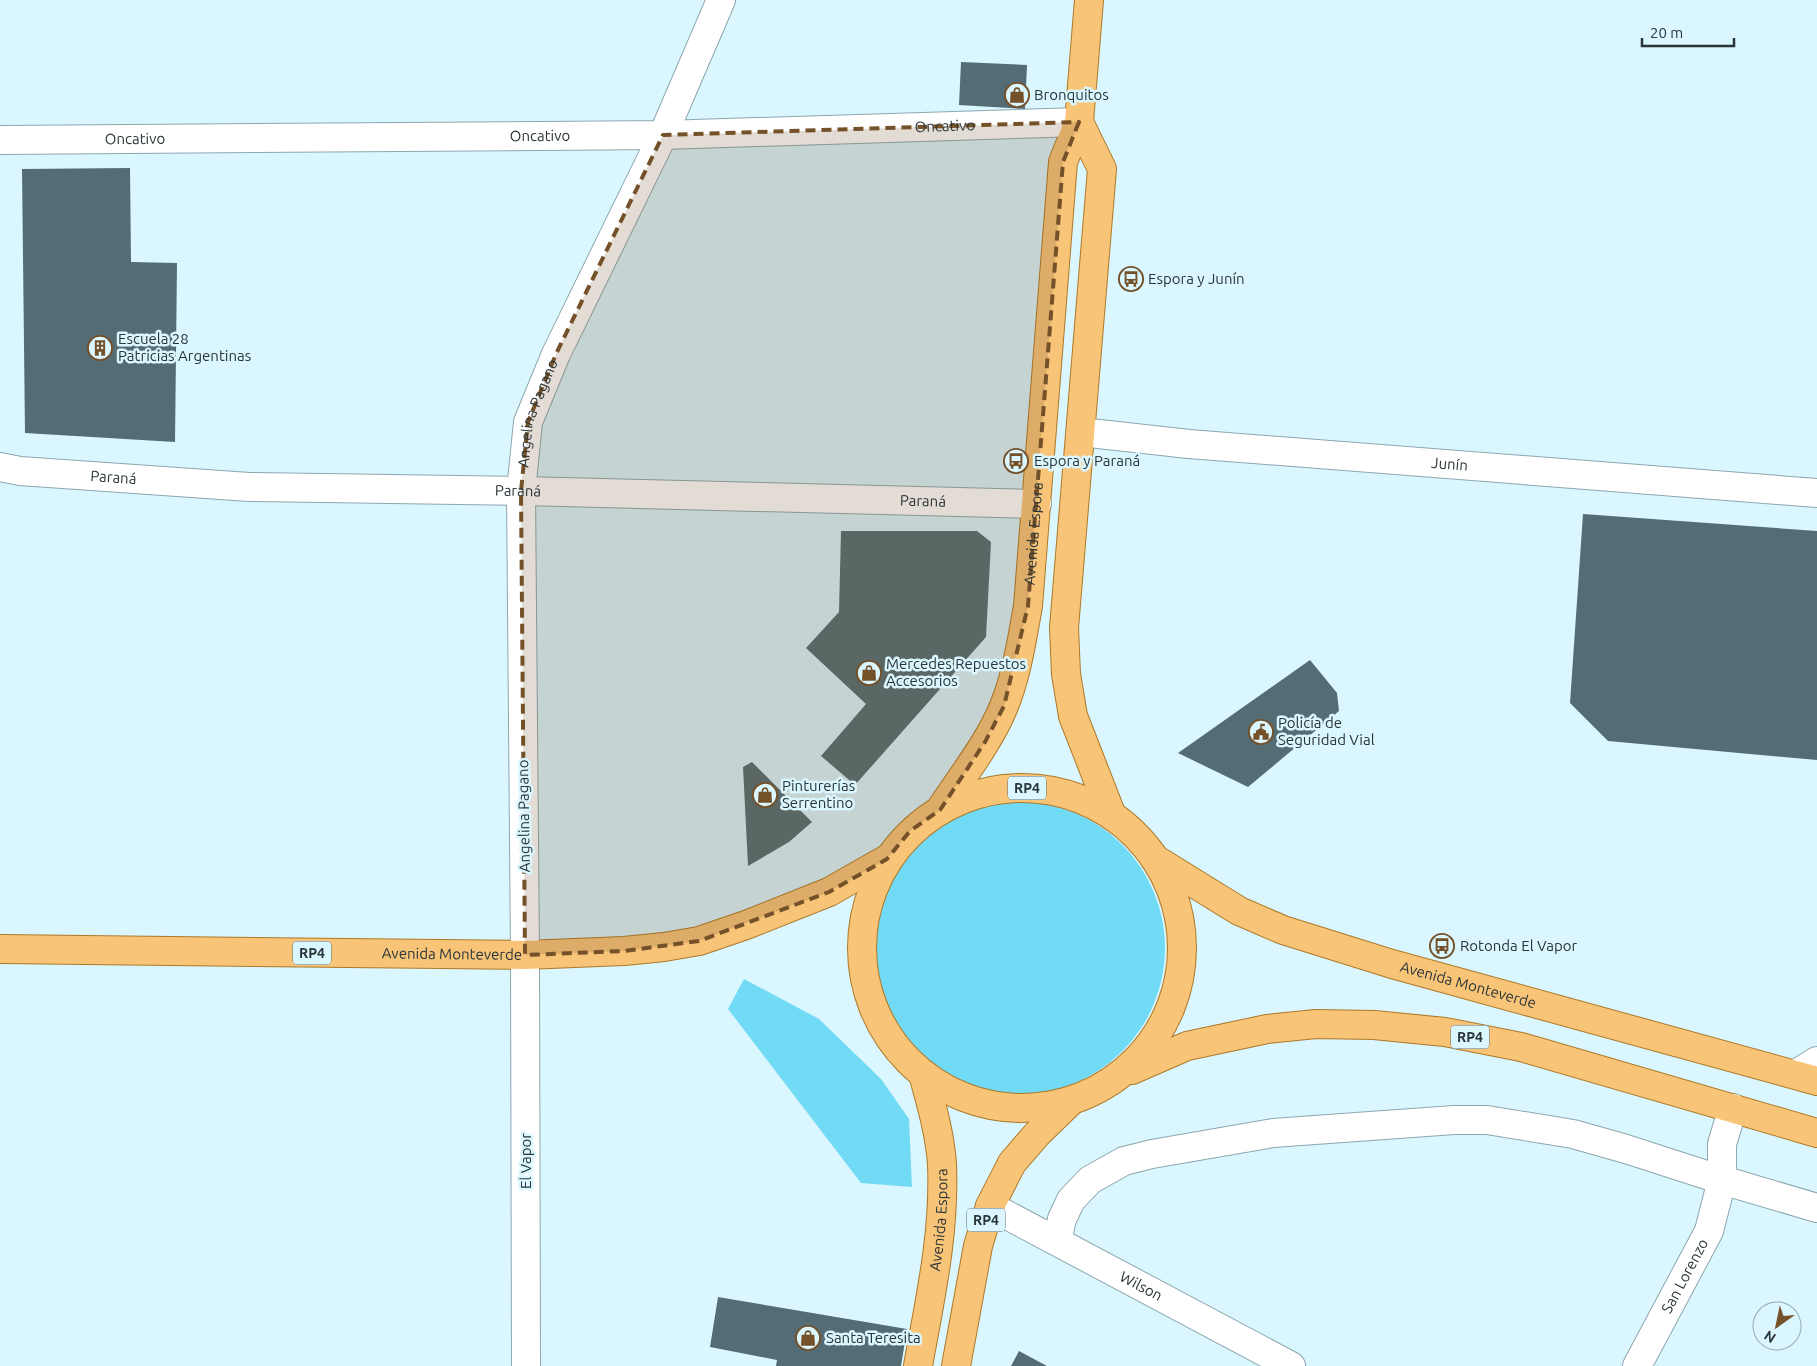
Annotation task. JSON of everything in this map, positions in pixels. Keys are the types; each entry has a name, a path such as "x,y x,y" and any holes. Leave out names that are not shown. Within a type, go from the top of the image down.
{"main road":[{"name":"Avenida Espora","path":"940,810 985,742 1004,706 1020,653 1028,606 1037,504 1063,162 1079,122 1089,0"},
{"path":"1079,122 1102,169 1064,628 1066,674 1073,716 1112,816"},
{"name":"RP4","path":"1071,1101 1020,1108 969,1100 923,1074 890,1040 868,997 861,950 867,903 887,859 910,831 940,810 981,792 1026,788 1072,795 1112,816 1136,835 1155,859 1176,902 1183,950 1175,998 1153,1042 1119,1076"},
{"name":"Avenida Monteverde","path":"0,949 525,955 664,948 699,941 746,925 829,892 887,859"},
{"name":"Avenida Monteverde","path":"1155,859 1239,911 1284,930 1392,964 1810,1072"},
{"name":"RP4","path":"956,1366 978,1246 990,1206 1012,1163 1037,1134 1071,1101 1119,1076 1187,1046 1267,1029 1316,1024 1374,1025 1445,1032 1521,1047 1817,1133"},
{"name":"Avenida Espora","path":"918,1366 938,1253 942,1204 942,1162 933,1109 923,1074"}],"street":[{"name":"Angelina Pagano","path":"525,955 521,491 528,422 556,354 663,135 721,0"},
{"name":"Oncativo","path":"0,140 663,135 1079,122"},
{"name":"Junín","path":"1081,432 1188,444 1817,493"},
{"name":"Paraná","path":"0,467 20,471 249,487 521,491 1037,504"},
{"name":"El Vapor","path":"525,955 526,1366"},
{"path":"1722,1180 1722,1144 1733,1108"},
{"path":"1057,1242 1062,1219 1071,1200 1090,1180 1124,1161 1152,1154 1273,1133 1454,1120 1487,1120 1573,1134 1817,1208"},
{"name":"San Lorenzo","path":"1637,1366 1709,1231 1722,1180"},
{"name":"Wilson","path":"990,1206 1291,1366"}],"highlighted area":[{"path":"1079,122 1063,162 1028,606 1004,706 985,742 940,810 910,831 887,859 829,892 699,941 624,951 525,955 521,491 528,422 556,354 663,135"}],"shaded area":[{"path":"1005,802 1033,802 1062,808 1088,819 1123,844 1141,867 1154,892 1163,919 1165,948 1163,977 1154,1004 1141,1029 1123,1052 1100,1070 1062,1088 1033,1094 1005,1094 976,1088 950,1077 915,1052 897,1029 879,991 873,962 873,934 879,905 890,879 915,844 938,826 976,808"},
{"path":"744,979 819,1019 881,1079 909,1119 912,1187 861,1183 728,1009"}],"building":[{"path":"961,62 1027,65 1025,109 959,105"},
{"name":"Escuela 28 Patricias Argentinas","path":"130,168 131,262 177,263 175,442 25,433 22,169"},
{"path":"1583,514 1817,531 1817,760 1608,741 1570,703"},
{"path":"841,531 977,531 991,542 986,637 855,785 821,756 866,704 806,648 839,612"},
{"name":"Policía de Seguridad Vial","path":"1310,660 1337,693 1339,711 1248,787 1178,753"},
{"name":"Pinturerías Serrentino","path":"752,762 812,822 789,842 748,866 743,767"},
{"name":"Santa Teresita","path":"718,1297 907,1329 901,1366 776,1366 777,1360 710,1347"},
{"path":"1019,1351 1047,1366 1011,1366"}],"place":[{"name":"Bronquitos","path":"1017,95"},
{"name":"Espora y Junín","path":"1131,279"},
{"name":"Escuela 28 Patricias Argentinas","path":"100,348"},
{"name":"Espora y Paraná","path":"1016,461"},
{"name":"Mercedes Repuestos Accesorios","path":"869,673"},
{"name":"Policía de Seguridad Vial","path":"1261,732"},
{"name":"Pinturerías Serrentino","path":"765,795"},
{"name":"Rotonda El Vapor","path":"1442,946"},
{"name":"Santa Teresita","path":"808,1338"}]}
